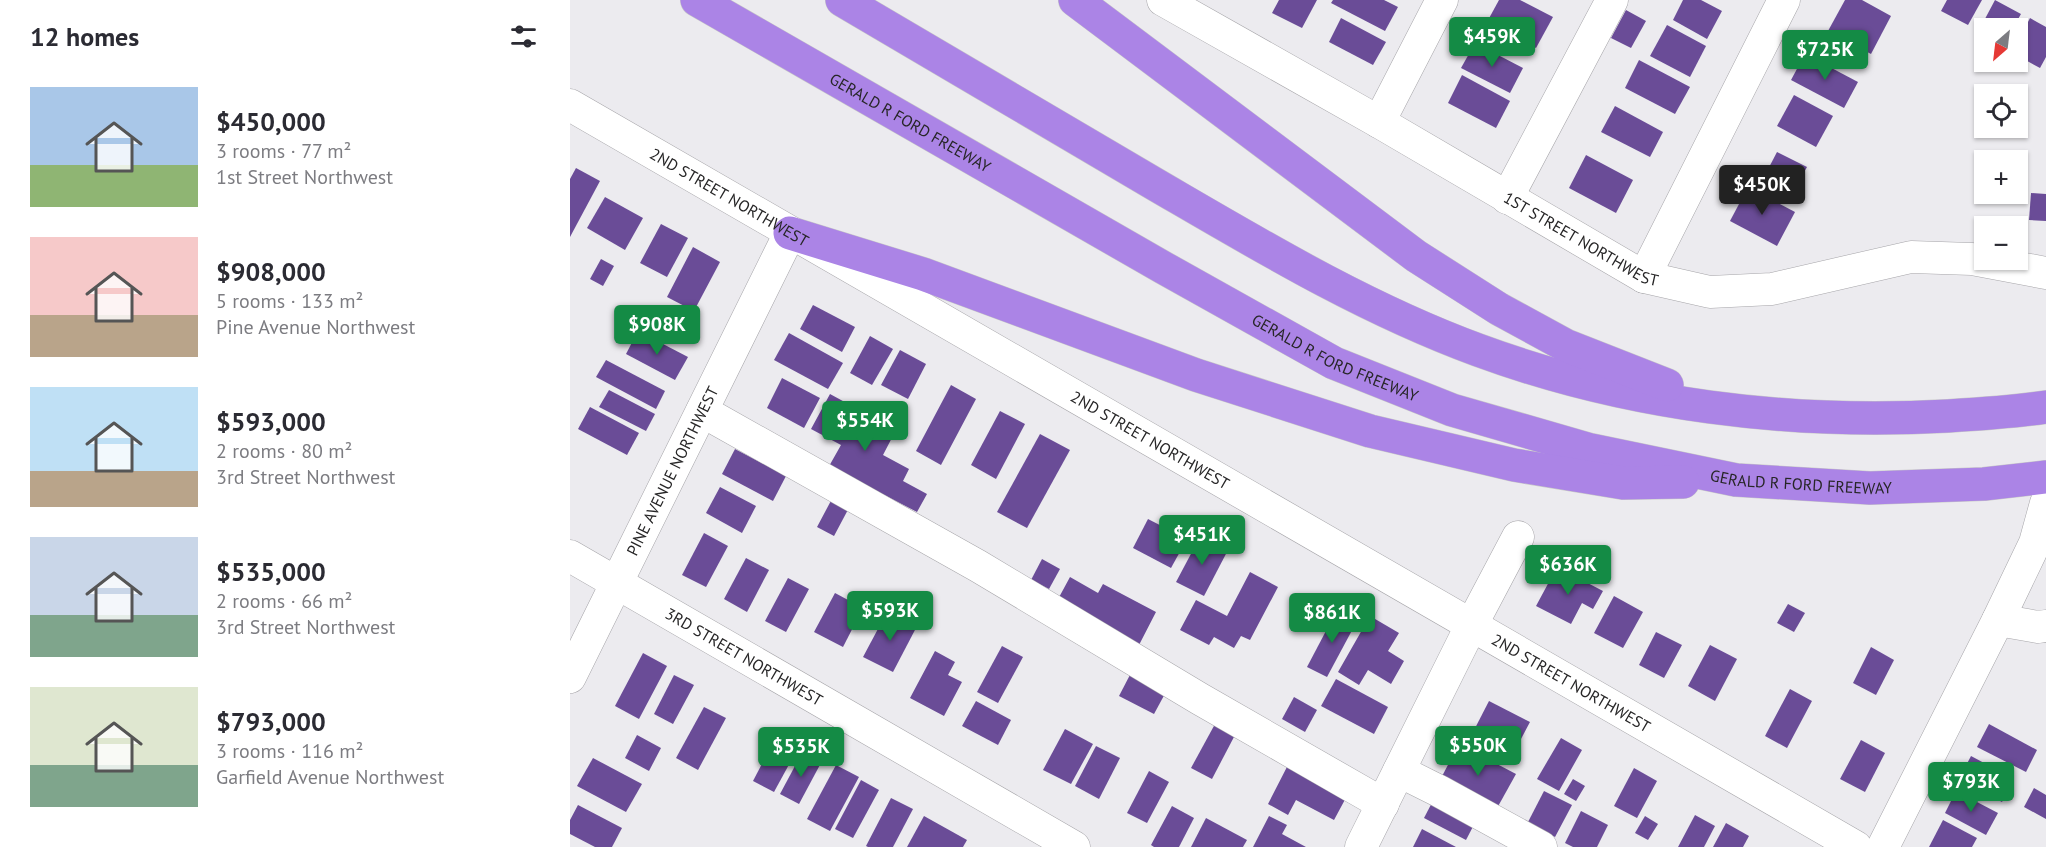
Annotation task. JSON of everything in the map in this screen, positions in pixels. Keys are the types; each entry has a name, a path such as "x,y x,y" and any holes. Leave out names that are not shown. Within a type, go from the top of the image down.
{"highway":[{"name":"GERALD R FORD FREEWAY","path":"697,0 1334,363 1452,410 1591,450 1736,480 1870,488 1984,484 2046,477"},
{"path":"842,0 1231,228 1368,303 1477,350 1561,377 1635,395 1733,409 1834,418 1903,419 1986,414 2046,407"},
{"path":"1075,0 1416,256 1499,309 1565,345 1733,409"},
{"path":"790,233 923,274 1196,375 1370,431 1514,465 1623,483 1736,480"}],"street":[{"name":"1ST STREET NORTHWEST","path":"1163,0 1379,122 1644,277 1710,292 1772,289 1911,257 1972,259 2046,273"},
{"path":"1379,122 1442,0"},
{"path":"1508,198 1612,0"},
{"path":"1644,277 1777,2"},
{"name":"2ND STREET NORTHWEST","path":"570,105 1856,847"},
{"name":"PINE AVENUE NORTHWEST","path":"570,677 790,233"},
{"path":"702,411 978,566 1200,699 1383,804"},
{"path":"1883,847 2035,543 2046,503"},
{"path":"1361,847 1518,537"},
{"name":"3RD STREET NORTHWEST","path":"570,556 1074,847"},
{"path":"1998,620 2038,627 2046,626"},
{"path":"1399,771 1541,847"}],"building":[{"path":"1279,0 1317,0 1302,28 1272,13"},
{"path":"1333,0 1384,0 1398,7 1385,31 1331,3"},
{"path":"1499,0 1520,0 1553,17 1536,48 1487,22"},
{"path":"1683,0 1701,0 1722,11 1707,39 1673,20"},
{"path":"1845,0 1862,0 1891,16 1871,54 1828,31"},
{"path":"1947,0 1982,0 1968,25 1941,11"},
{"path":"1995,0 2021,14 2019,18 1985,18"},
{"path":"1626,10 1646,21 1631,48 1611,38"},
{"path":"1341,18 1386,42 1373,65 1329,42"},
{"path":"2030,18 2046,27 2046,57 2040,68 2028,61 2028,22"},
{"path":"1667,25 1706,46 1690,77 1650,56"},
{"path":"1475,43 1523,68 1510,93 1461,68"},
{"path":"1805,54 1858,82 1844,108 1791,80"},
{"path":"1639,60 1690,87 1675,114 1625,88"},
{"path":"1462,75 1510,101 1496,128 1448,103"},
{"path":"1794,95 1833,116 1816,147 1777,126"},
{"path":"1615,106 1663,132 1650,157 1601,132"},
{"path":"1777,152 1807,167 1794,191 1765,175"},
{"path":"1586,155 1633,180 1616,213 1569,188"},
{"path":"576,168 600,181 570,237 570,179"},
{"path":"1748,187 1795,212 1777,246 1730,221"},
{"path":"2031,193 2046,194 2046,221 2029,220"},
{"path":"605,197 643,218 625,250 587,228"},
{"path":"661,224 688,238 667,277 640,263"},
{"path":"693,247 720,262 694,311 667,297"},
{"path":"601,259 614,266 603,286 590,279"},
{"path":"813,305 855,327 842,352 800,329"},
{"path":"638,331 688,357 675,380 626,354"},
{"path":"789,333 843,363 828,389 774,360"},
{"path":"870,336 893,349 872,385 850,373"},
{"path":"900,350 926,364 908,399 881,385"},
{"path":"606,360 665,391 656,409 596,377"},
{"path":"782,378 820,398 804,428 767,408"},
{"path":"951,385 976,399 941,465 916,451"},
{"path":"609,390 655,414 646,431 599,407"},
{"path":"830,394 896,430 883,455 909,469 903,481 927,494 917,512 828,468 841,445 811,429"},
{"path":"590,407 639,433 627,455 578,429"},
{"path":"1000,411 1025,424 996,479 971,465"},
{"path":"1040,434 1070,450 1027,528 997,512"},
{"path":"735,449 786,476 773,501 722,474"},
{"path":"720,487 756,506 742,533 706,513"},
{"path":"834,495 851,504 834,536 817,527"},
{"path":"1148,519 1187,539 1171,568 1133,548"},
{"path":"704,533 728,546 706,587 682,575"},
{"path":"1201,535 1228,550 1204,596 1176,582"},
{"path":"746,558 769,570 747,612 724,599"},
{"path":"1042,559 1060,569 1049,589 1031,580"},
{"path":"1557,567 1603,591 1593,609 1582,603 1571,624 1536,606"},
{"path":"1250,572 1278,587 1250,640 1241,636 1234,648 1214,637 1209,645 1180,630 1196,600 1227,616"},
{"path":"1070,577 1098,593 1103,584 1156,612 1139,645 1057,601"},
{"path":"788,578 809,589 786,632 765,621"},
{"path":"835,593 863,608 843,647 814,632"},
{"path":"1614,596 1643,612 1623,648 1594,633"},
{"path":"1788,604 1805,613 1794,632 1777,623"},
{"path":"1337,610 1357,621 1327,677 1307,667"},
{"path":"887,612 916,628 893,672 863,657"},
{"path":"1370,616 1399,633 1388,651 1404,661 1391,684 1368,670 1359,685 1338,672"},
{"path":"1656,632 1682,645 1664,678 1639,665"},
{"path":"1710,645 1737,659 1715,701 1688,686"},
{"path":"1002,646 1023,657 998,703 977,692"},
{"path":"1871,647 1894,660 1876,695 1853,683"},
{"path":"935,651 955,662 948,675 962,682 944,716 910,698"},
{"path":"643,653 667,666 639,719 615,706"},
{"path":"1132,671 1167,690 1154,714 1119,696"},
{"path":"674,675 694,685 673,724 654,714"},
{"path":"1336,679 1388,707 1374,734 1321,706"},
{"path":"1790,689 1812,701 1787,748 1765,736"},
{"path":"1294,697 1317,710 1305,732 1282,719"},
{"path":"976,701 1011,720 998,745 962,726"},
{"path":"1489,701 1530,722 1511,758 1471,736"},
{"path":"704,707 726,718 698,770 676,758"},
{"path":"1215,724 1235,735 1212,779 1191,768"},
{"path":"1989,724 2037,750 2026,772 1977,747"},
{"path":"1065,729 1093,744 1071,784 1043,770"},
{"path":"637,735 661,748 649,771 625,758"},
{"path":"776,737 798,748 774,792 753,781"},
{"path":"1561,738 1582,750 1559,791 1537,779"},
{"path":"1861,740 1885,753 1865,792 1840,779"},
{"path":"1459,744 1516,774 1496,810 1440,780"},
{"path":"1096,746 1120,758 1099,799 1075,786"},
{"path":"803,751 822,761 799,804 780,794"},
{"path":"1971,756 2014,779 2002,802 1959,779"},
{"path":"593,758 642,784 626,812 577,786"},
{"path":"1289,763 1348,794 1334,820 1296,800 1288,815 1268,804"},
{"path":"836,765 859,777 830,831 807,819"},
{"path":"1634,768 1657,781 1637,818 1614,806"},
{"path":"1149,771 1169,782 1147,823 1127,813"},
{"path":"1573,779 1585,786 1576,801 1564,794"},
{"path":"861,780 879,790 853,838 835,829"},
{"path":"2034,788 2046,795 2046,819 2024,807"},
{"path":"1544,791 1572,805 1555,837 1528,822"},
{"path":"1956,791 1998,813 1986,835 1945,813"},
{"path":"1436,795 1478,817 1466,840 1424,818"},
{"path":"891,798 913,809 893,847 868,847 866,846"},
{"path":"578,805 622,828 612,847 595,847 570,834 570,820"},
{"path":"1172,806 1194,818 1179,847 1154,847 1151,845"},
{"path":"1581,811 1608,825 1597,847 1573,847 1565,843"},
{"path":"1695,815 1715,826 1704,847 1678,847"},
{"path":"924,816 967,840 963,847 907,847"},
{"path":"1269,816 1287,825 1282,834 1306,847 1253,847"},
{"path":"1645,816 1658,824 1648,840 1635,833"},
{"path":"1206,818 1247,840 1243,847 1191,847"},
{"path":"1943,820 1977,838 1972,847 1929,847"},
{"path":"1726,823 1749,836 1743,847 1713,847"},
{"path":"1422,829 1456,847 1413,847"}]}
